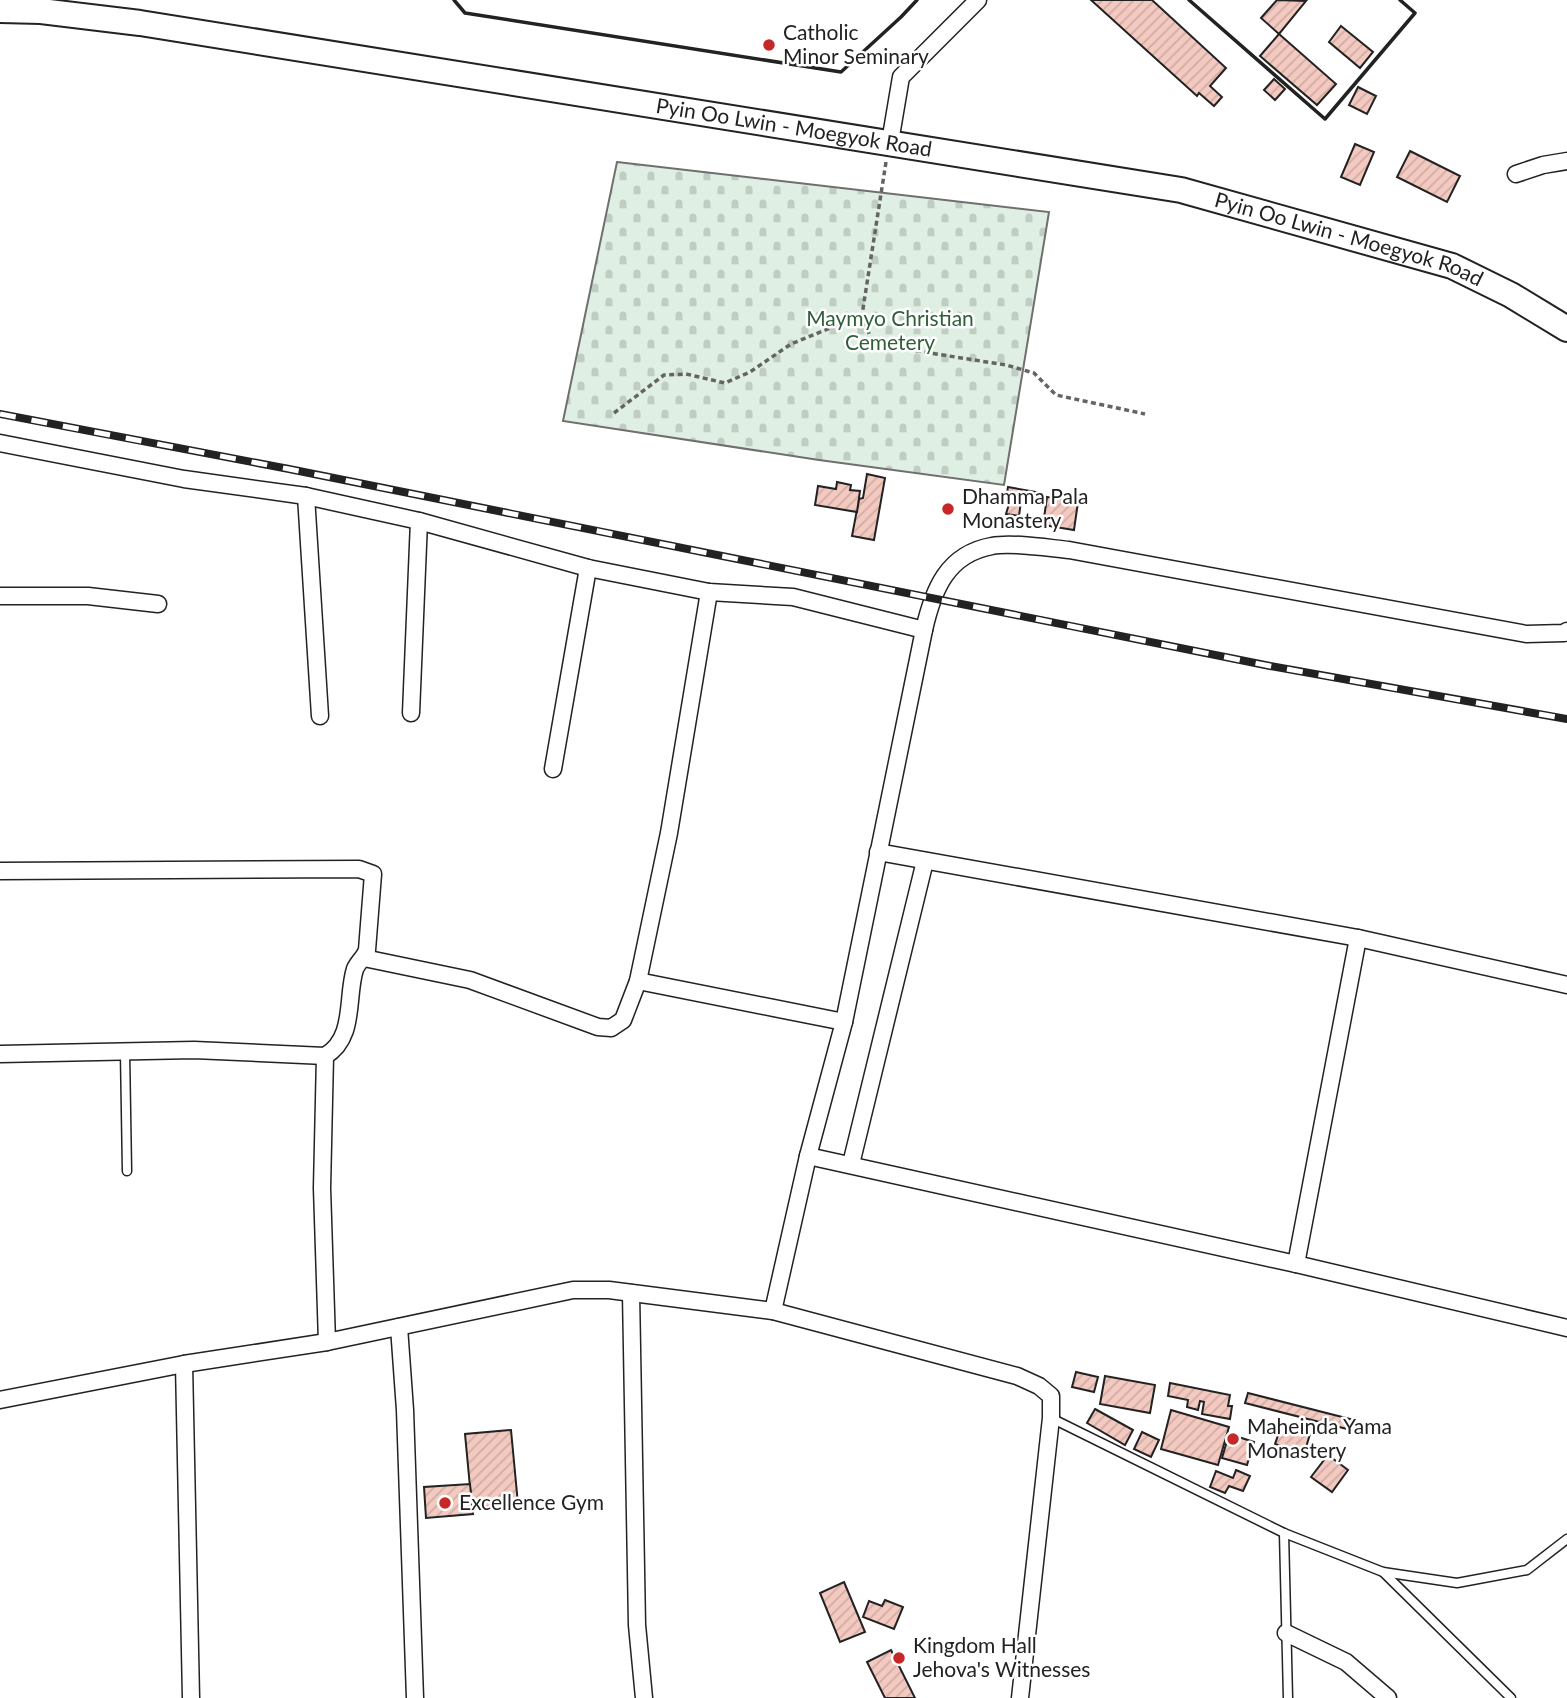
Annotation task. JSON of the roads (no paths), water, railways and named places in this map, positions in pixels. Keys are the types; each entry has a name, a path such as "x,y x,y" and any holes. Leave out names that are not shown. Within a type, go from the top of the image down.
{"main road":[{"name":"Pyin Oo Lwin - Moegyok Road","path":"0,10 41,11 140,23 1181,190 1452,266 1511,295 1567,328"}],"street":[{"path":"890,142 901,77 978,0"},
{"path":"1516,174 1567,160"},
{"path":"0,443 184,479 306,496 419,521 587,568 709,592 793,597 924,630"},
{"path":"306,496 320,716"},
{"path":"411,713 419,521"},
{"path":"773,1311 808,1156 844,1022 924,630 932,598 948,570 971,552 994,545 1069,550 1526,634 1567,631"},
{"path":"553,769 587,568"},
{"path":"364,958 470,980 598,1027 611,1028 623,1020 638,981 669,833 709,592"},
{"path":"0,596 88,596 158,604"},
{"path":"878,852 1358,938 1567,985"},
{"path":"851,1164 925,861"},
{"path":"0,872 359,869 373,874 364,958 356,967 351,1009 335,1050 325,1056 194,1050 0,1054"},
{"path":"1296,1264 1358,938"},
{"path":"638,981 844,1022"},
{"path":"325,1056 322,1188 327,1342"},
{"path":"808,1156 1296,1264 1567,1328"},
{"path":"0,1400 184,1364 327,1342 573,1290 631,1293 773,1311 1017,1376 1039,1386 1051,1396 1051,1418 1020,1698"},
{"path":"631,1293 637,1625 644,1698"},
{"path":"400,1327 415,1698"},
{"path":"184,1364 191,1698"},
{"path":"1286,1633 1346,1661 1388,1698"}],"lane":[{"path":"125,1052 127,1171"},
{"path":"1051,1418 1284,1533 1383,1572 1457,1583 1527,1570 1567,1539"},
{"path":"1284,1533 1287,1698"},
{"path":"1383,1572 1511,1698"}],"railway":[{"path":"0,414 289,469 1270,666 1567,719"}],"place":[{"name":"Catholic Minor Seminary","path":"769,45"},
{"name":"Dhamma Pala Monastery","path":"948,509"},
{"name":"Maheinda Yama Monastery","path":"1233,1439"},
{"name":"Excellence Gym","path":"445,1503"},
{"name":"Kingdom Hall Jehova's Witnesses","path":"899,1658"}],"park label":[{"name":"Maymyo Christian Cemetery","path":"890,331"}]}
